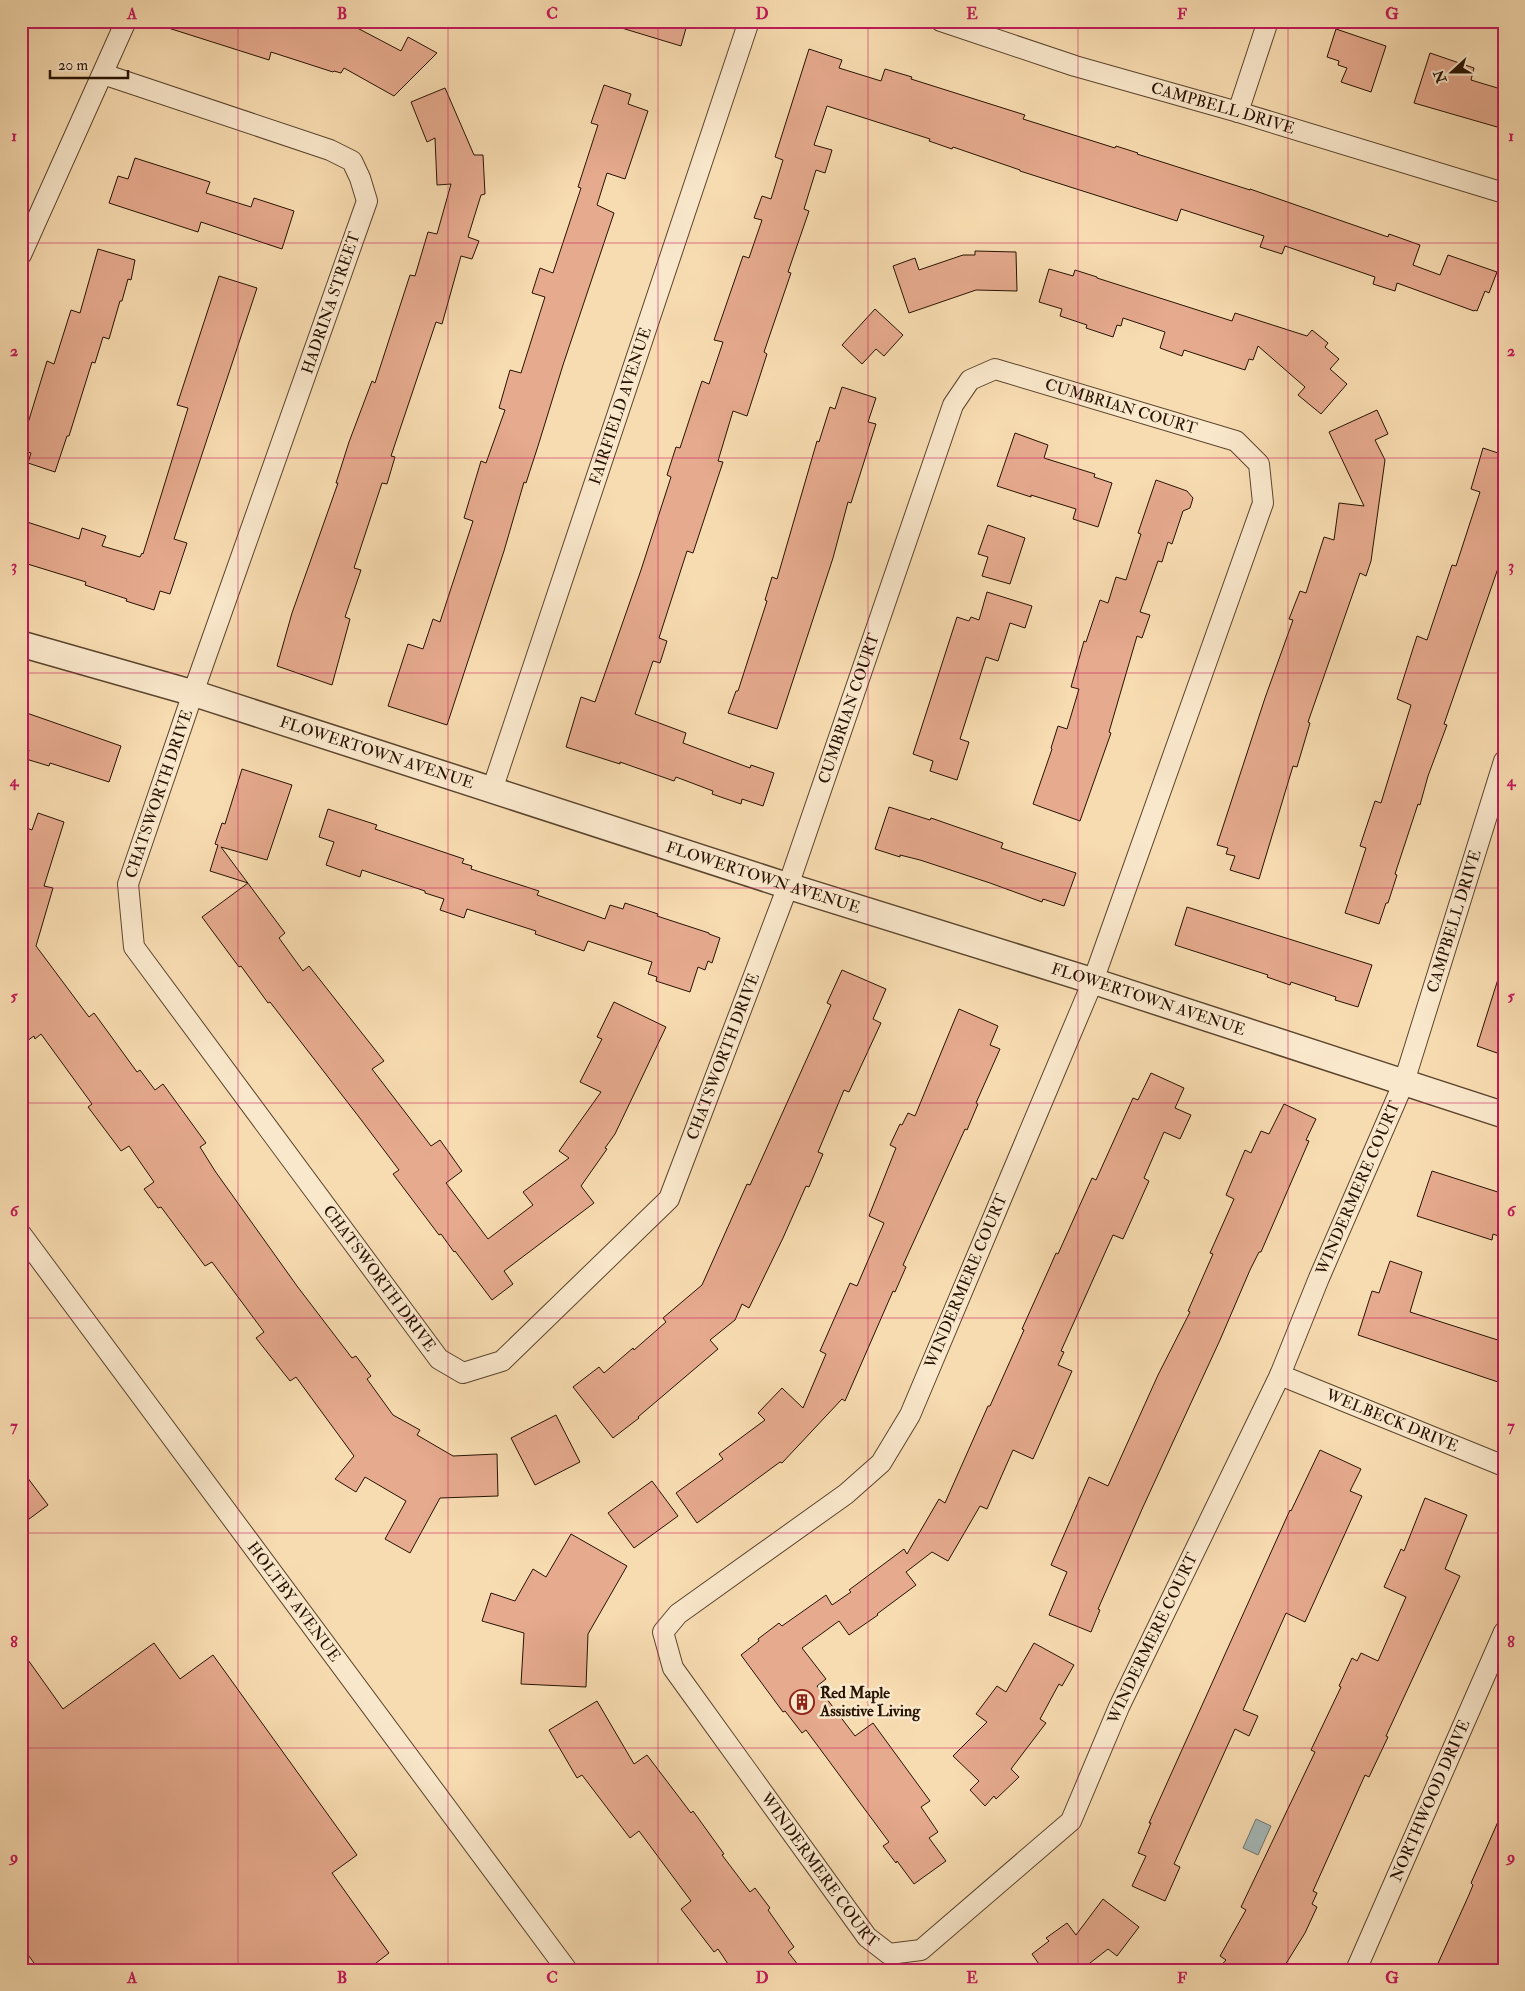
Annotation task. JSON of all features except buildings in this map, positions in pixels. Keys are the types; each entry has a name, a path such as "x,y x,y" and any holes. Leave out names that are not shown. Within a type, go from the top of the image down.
{"street":[{"path":"21,255 126,21"},
{"name":"FAIRFIELD AVENUE","path":"492,790 749,21"},
{"name":"CAMPBELL DRIVE","path":"941,21 1066,63 1238,112 1504,193"},
{"path":"1238,112 1268,21"},
{"name":"HADRINA STREET","path":"103,74 330,150 352,161 360,178 367,201 193,693"},
{"name":"CUMBRIAN COURT","path":"788,886 953,405 970,380 995,369 1227,439 1236,442 1259,464 1263,503 1093,981"},
{"name":"FLOWERTOWN AVENUE","path":"21,644 193,693 788,886 1093,981 1504,1115"},
{"name":"CHATSWORTH DRIVE","path":"193,693 128,884 134,947 438,1359 463,1373 502,1361 669,1199 788,886"},
{"name":"CAMPBELL DRIVE","path":"1404,1082 1504,760"},
{"name":"WINDERMERE COURT","path":"1093,981 910,1415 881,1463 846,1494 678,1614 663,1632 673,1668 867,1937 889,1954 921,1950 1071,1821 1119,1708 1280,1375 1319,1278 1404,1082"},
{"name":"HOLTBY AVENUE","path":"21,1234 567,1970"},
{"name":"WELBECK DRIVE","path":"1280,1375 1504,1466"},
{"name":"NORTHWOOD DRIVE","path":"1356,1970 1504,1632"}],"shaded area":[{"path":"1256,1819 1271,1826 1258,1855 1243,1848"}],"place":[{"name":"Red Maple Assistive Living","path":"802,1702"}]}
